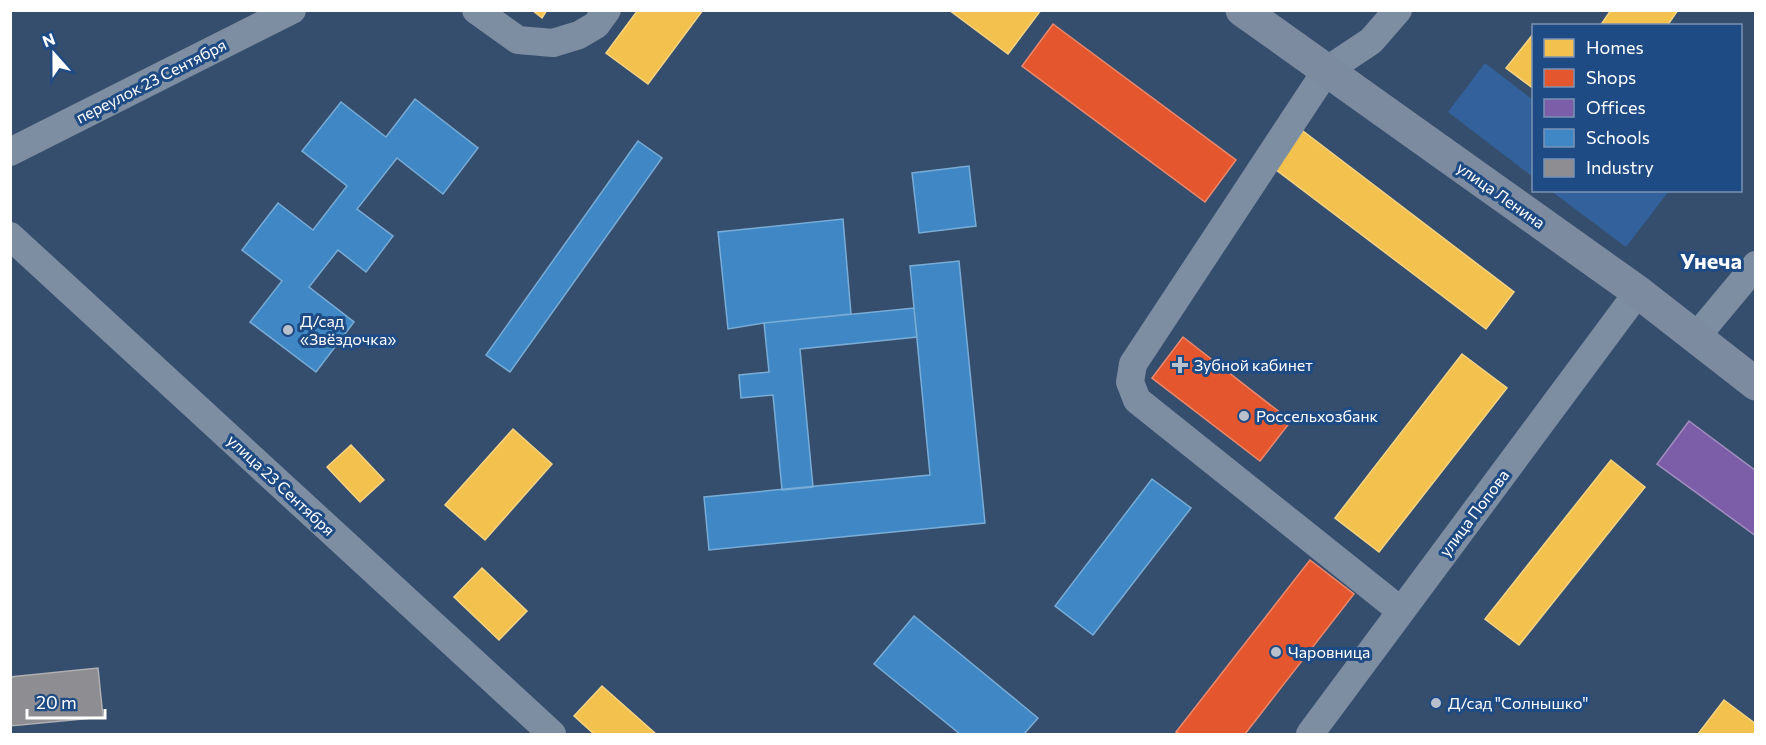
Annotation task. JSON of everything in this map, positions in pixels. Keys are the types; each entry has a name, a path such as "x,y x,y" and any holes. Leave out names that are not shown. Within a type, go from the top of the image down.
{"main road":[{"name":"улица Ленина","path":"1242,10 1638,292 1755,384"}],"street":[{"name":"переулок 23 Сентября","path":"10,152 292,10"},
{"path":"476,10 518,40 553,43 579,35 596,25 607,10"},
{"path":"1398,10 1371,40 1326,71 1134,364 1130,382 1137,400 1401,611"},
{"name":"улица 23 Сентября","path":"10,236 552,735"},
{"path":"1696,337 1755,265"},
{"name":"улица Попова","path":"1310,735 1638,292"}],"shaded area":[{"path":"1485,63 1532,99 1532,176 1448,112"},
{"path":"1552,192 1668,192 1626,247"}],"building: Homes":[{"path":"532,10 547,10 542,18"},
{"path":"638,10 703,10 648,84 606,53"},
{"path":"949,10 1041,10 1008,54"},
{"path":"1611,10 1678,10 1668,24 1601,24"},
{"path":"1532,36 1532,88 1506,68"},
{"path":"1303,131 1514,292 1486,329 1275,169"},
{"path":"1462,354 1507,388 1379,552 1335,518"},
{"path":"513,429 552,464 485,540 445,505"},
{"path":"351,445 384,480 360,502 327,467"},
{"path":"1611,460 1645,487 1519,645 1485,619"},
{"path":"482,568 527,611 499,640 454,597"},
{"path":"602,686 656,734 594,734 574,716"},
{"path":"1724,700 1756,724 1756,734 1698,734"}],"building: Shops":[{"path":"1053,24 1236,160 1205,202 1022,66"},
{"path":"1183,337 1291,421 1260,461 1152,378"},
{"path":"1310,560 1354,594 1245,734 1180,734 1176,732"}],"building: Offices":[{"path":"1689,421 1756,471 1756,536 1657,464"}],"building: Schools":[{"path":"415,99 478,148 443,194 397,158 357,209 393,236 366,272 338,250 309,287 354,322 316,372 250,322 282,281 242,250 278,203 313,230 347,186 302,151 341,102 386,137"},
{"path":"638,141 662,158 510,372 486,355"},
{"path":"969,166 976,226 919,233 912,173"},
{"path":"843,219 851,314 728,329 718,232"},
{"path":"959,261 985,523 709,550 704,497 930,475 910,266"},
{"path":"914,308 917,337 800,349 813,487 782,490 773,395 741,398 739,375 769,372 764,323"},
{"path":"1152,479 1191,508 1093,635 1055,606"},
{"path":"914,616 1038,718 1024,734 960,734 874,664"}],"building: Industry":[{"path":"98,668 103,717 10,726 10,677"}],"place":[{"name":"Д/сад «Звёздочка»","path":"288,330"},
{"name":"Зубной кабинет","path":"1180,365"},
{"name":"Россельхозбанк","path":"1244,416"},
{"name":"Чаровница","path":"1276,652"},
{"name":"Д/сад \"Солнышко\"","path":"1436,703"}],"district":[{"name":"Унеча","path":"1711,261"}]}
